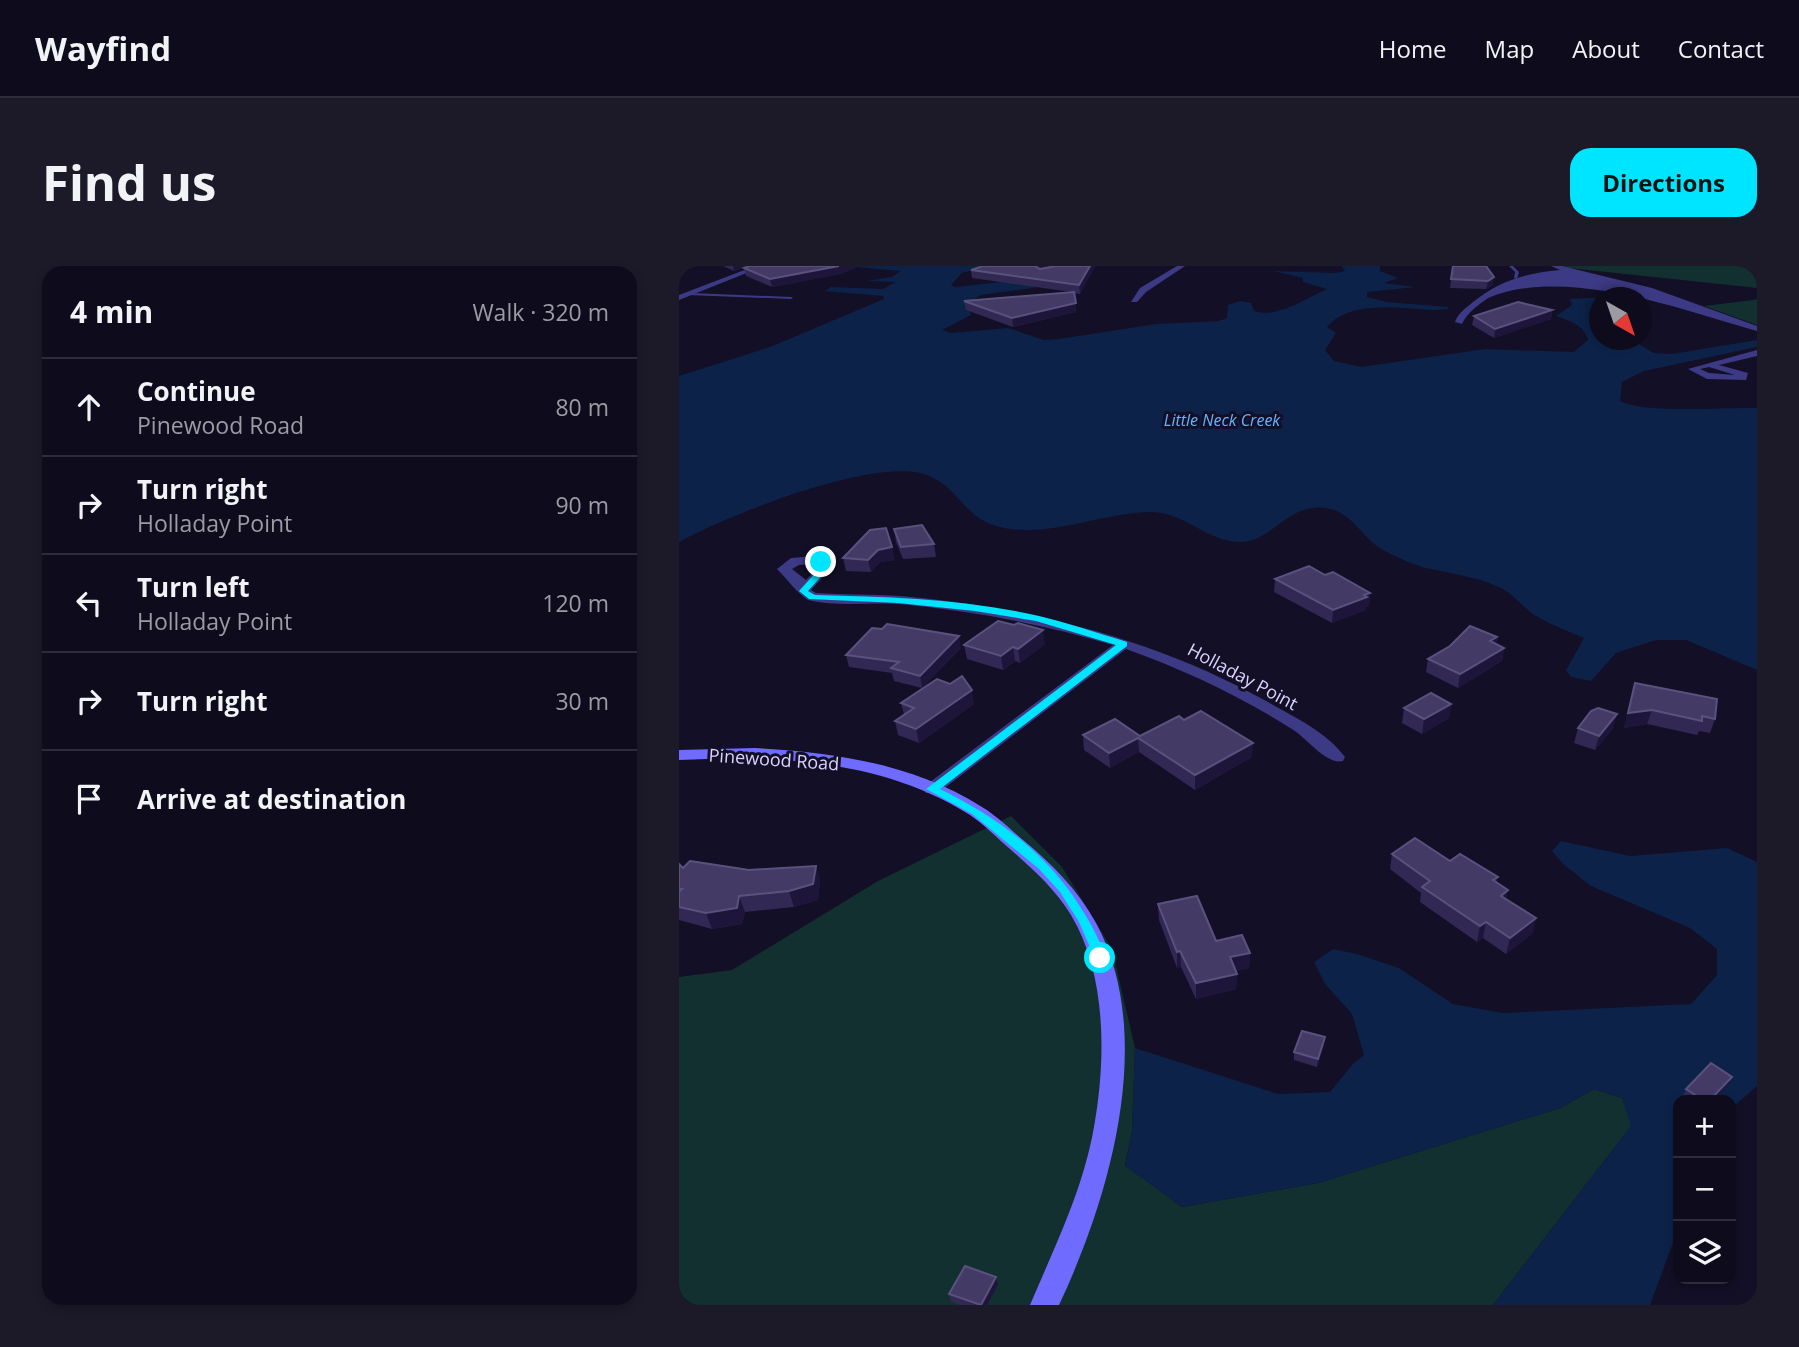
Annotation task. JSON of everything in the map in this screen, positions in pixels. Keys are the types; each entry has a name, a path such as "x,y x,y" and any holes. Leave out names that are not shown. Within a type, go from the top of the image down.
{"street":[{"path":"679,298 761,266"},
{"path":"1134,300 1143,290 1182,266"},
{"path":"1554,266 1649,290 1757,329"},
{"path":"1459,322 1461,316 1495,287 1516,278 1573,270"},
{"path":"1708,364 1757,353"},
{"name":"Holladay Point","path":"803,591 813,597 898,600 1037,619 1123,644 1178,663 1245,695 1304,730 1337,757"},
{"path":"932,789 1123,644"},
{"name":"Pinewood Road","path":"679,755 746,753 814,757 872,769 932,789 976,811 1044,866 1064,889 1085,921 1100,958 1109,998 1112,1046 1110,1112 1104,1150 1093,1191 1044,1305"}],"lane":[{"path":"1511,266 1517,272 1516,278"},
{"path":"690,294 791,298"}],"green space":[{"path":"1550,266 1755,266 1757,288"},
{"path":"1757,299 1757,325 1704,306 1753,300"},
{"path":"1011,816 1062,867 1112,949 1135,1048 1132,1131 1125,1165 1182,1207 1318,1183 1560,1108 1594,1089 1622,1098 1632,1125 1493,1305 679,1305 679,977 732,970 878,881"}],"water":[{"name":"Little Neck Creek","path":"844,266 989,266 962,273 951,285 955,287 1044,277 1039,287 981,295 968,303 971,315 942,330 951,333 1008,328 1044,340 1156,324 1219,321 1227,318 1228,305 1240,301 1251,303 1254,311 1272,312 1327,289 1303,282 1303,278 1273,271 1336,273 1345,271 1342,266 1380,266 1380,271 1398,278 1384,283 1416,287 1367,292 1367,297 1387,302 1448,307 1434,310 1363,309 1337,318 1327,327 1336,333 1325,350 1334,361 1361,367 1485,349 1574,352 1588,340 1586,335 1576,324 1556,316 1572,305 1570,299 1589,298 1589,350 1649,350 1672,354 1757,340 1757,347 1644,371 1622,382 1620,401 1666,409 1757,408 1757,670 1686,640 1656,640 1616,653 1591,681 1571,677 1566,670 1584,638 1536,616 1509,593 1490,583 1422,567 1383,550 1350,519 1335,510 1325,508 1300,511 1260,537 1239,542 1216,537 1175,517 1152,512 1117,515 1046,529 1011,529 995,526 973,514 941,482 929,476 906,471 876,473 803,491 731,518 679,542 679,376 770,347 884,299 883,296 825,291 831,287 883,289 896,282 866,281 892,277 901,271"},
{"path":"1561,841 1630,856 1727,848 1757,862 1757,1086 1736,1105 1736,1095 1673,1095 1673,1243 1650,1305 1493,1305 1631,1126 1622,1098 1594,1089 1560,1108 1318,1183 1182,1207 1125,1166 1132,1131 1135,1048 1278,1094 1330,1092 1364,1055 1352,1014 1325,984 1314,962 1333,949 1399,968 1453,1004 1503,1013 1691,1004 1717,975 1717,949 1690,928 1591,886 1563,864 1552,851"}],"building":[{"path":"839,266 770,279 744,268"},
{"path":"983,266 1035,266 1040,269 1090,266 1079,285 971,270"},
{"path":"1453,266 1486,266 1494,277 1488,281 1451,279"},
{"path":"1074,292 1076,303 1012,318 964,301"},
{"path":"1518,302 1552,310 1495,329 1474,316"},
{"path":"922,525 934,544 901,547 894,529"},
{"path":"886,528 892,547 878,550 868,560 843,558 870,530"},
{"path":"1309,566 1325,575 1333,572 1370,593 1364,595 1367,597 1333,610 1275,579"},
{"path":"998,621 1043,630 1018,649 1013,647 1001,656 964,645"},
{"path":"887,624 959,636 920,676 891,668 899,662 846,655 872,628 882,629"},
{"path":"1470,626 1497,637 1490,641 1504,648 1460,674 1428,659 1450,646"},
{"path":"962,676 972,690 916,729 895,721 914,708 901,703 937,679 950,684"},
{"path":"1635,683 1717,699 1715,719 1702,716 1702,721 1652,710 1628,713"},
{"path":"1431,693 1451,704 1424,719 1404,708"},
{"path":"1598,708 1617,714 1599,736 1578,728 1591,711"},
{"path":"1201,711 1253,743 1195,775 1138,738 1109,753 1083,735 1115,719 1140,736 1179,716 1184,720"},
{"path":"1415,838 1450,861 1460,854 1498,877 1493,880 1508,890 1501,896 1536,918 1510,938 1486,922 1480,926 1422,887 1430,881 1392,854"},
{"path":"690,861 749,870 816,866 813,884 789,891 739,896 737,908 706,913 679,907 679,892 682,889 679,889 679,864 683,868"},
{"path":"1197,896 1216,941 1242,935 1250,953 1230,957 1237,974 1196,983 1180,951 1177,952 1158,904"},
{"path":"1302,1031 1325,1037 1318,1059 1294,1052"},
{"path":"1711,1063 1732,1077 1715,1095 1695,1095 1686,1089"},
{"path":"965,1266 996,1277 981,1305 949,1294"}],"route":[{"path":"821,562 824,565 823,570 803,591 813,597 898,600 975,609 1072,627 1123,644 932,789 976,811 1044,866 1064,889 1085,921 1100,958"}]}
